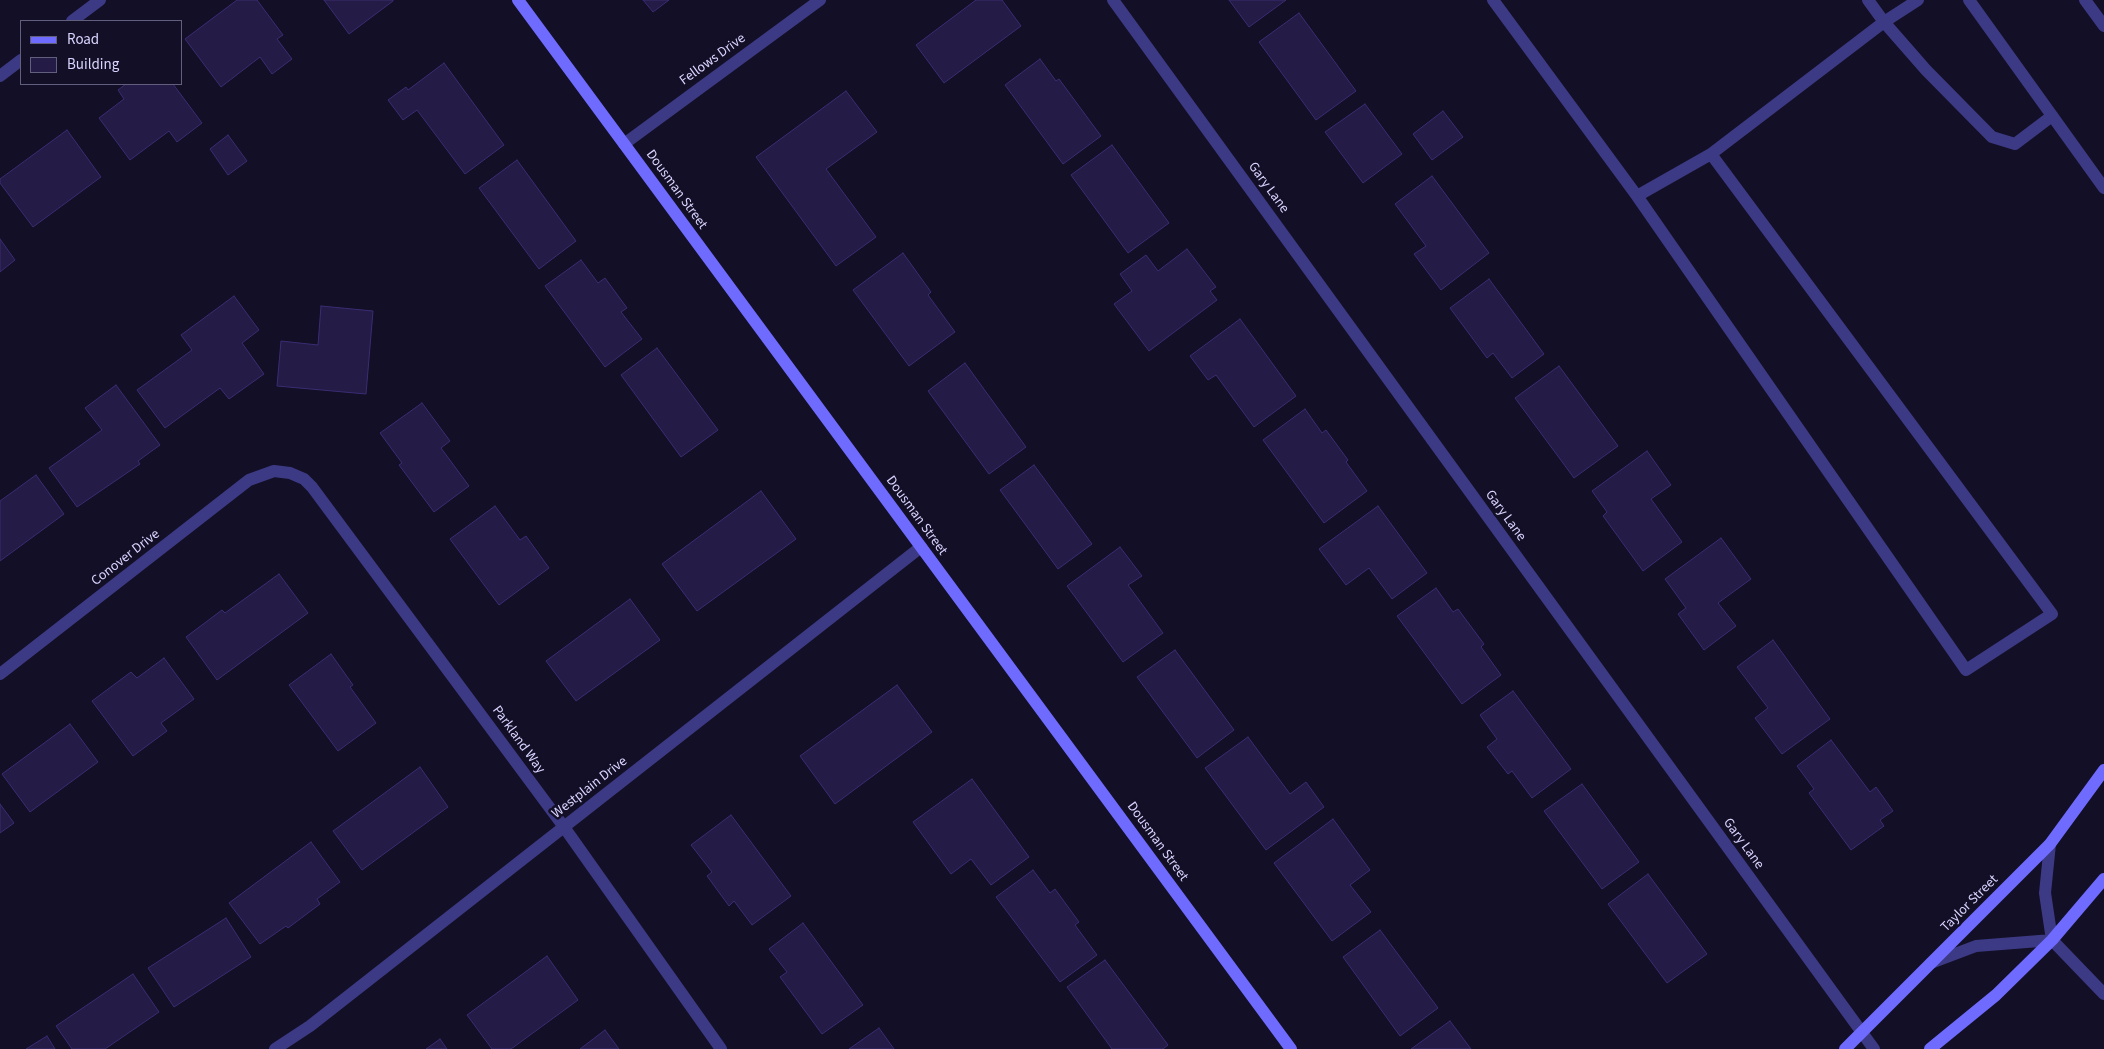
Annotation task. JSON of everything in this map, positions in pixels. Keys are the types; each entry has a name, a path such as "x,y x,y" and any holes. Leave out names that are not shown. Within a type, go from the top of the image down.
{"street":[{"path":"73,20 100,0"},
{"name":"Dousman Street","path":"518,0 1291,1049"},
{"name":"Fellows Drive","path":"624,144 820,0"},
{"name":"Gary Lane","path":"1113,0 1874,1049"},
{"path":"1493,0 1637,196 1966,670 2052,614 1711,154"},
{"path":"1868,0 1884,22 1926,70 1992,137 2015,144 2052,116"},
{"path":"1637,196 1711,154 1884,22 1918,0"},
{"path":"1968,0 2104,188"},
{"path":"2085,0 2104,26"},
{"path":"0,76 20,61"},
{"name":"Conover Drive","path":"0,674 249,480 274,471"},
{"name":"Parkland Way","path":"274,471 290,473 304,480 312,487 564,827 721,1049"},
{"name":"Westplain Drive","path":"275,1049 310,1026 921,547"},
{"name":"Taylor Street","path":"1845,1049 2050,844 2104,770"},
{"path":"2050,844 2045,893 2052,940 2104,994"},
{"path":"1930,1049 1996,995 2052,940 2104,879"},
{"path":"1932,963 1976,946 2052,940"}],"building":[{"path":"237,0 257,0 283,35 277,39 292,59 272,74 260,57 221,87 185,39"},
{"path":"324,0 393,0 393,1 349,34"},
{"path":"643,0 669,0 653,12"},
{"path":"976,0 1002,0 1021,26 944,83 916,45"},
{"path":"1229,0 1286,0 1249,27"},
{"path":"1299,13 1356,91 1316,120 1259,42"},
{"path":"1040,59 1056,81 1059,79 1101,136 1063,164 1005,85"},
{"path":"444,63 504,145 465,174 417,110 403,120 388,100 406,87 408,90"},
{"path":"125,85 174,85 202,123 177,142 169,131 130,160 99,118 124,99 118,90"},
{"path":"846,91 877,132 826,169 876,237 836,266 756,157"},
{"path":"1365,104 1402,154 1363,183 1325,132"},
{"path":"1443,111 1463,137 1432,160 1413,134"},
{"path":"67,130 101,177 33,227 0,183 0,179"},
{"path":"228,135 247,161 228,175 210,149"},
{"path":"1112,145 1169,223 1128,253 1071,175"},
{"path":"517,160 576,241 539,269 479,188"},
{"path":"1432,176 1489,253 1441,290 1414,254 1426,246 1395,204"},
{"path":"0,239 15,260 0,272"},
{"path":"1187,249 1216,287 1210,291 1217,300 1149,351 1114,304 1132,291 1120,274 1146,255 1158,271"},
{"path":"903,253 931,292 928,295 955,332 909,366 853,290"},
{"path":"581,260 598,283 605,278 627,308 621,312 642,339 605,367 545,286"},
{"path":"1489,279 1544,354 1512,378 1493,353 1487,358 1450,308"},
{"path":"234,296 259,330 242,343 264,374 229,399 220,388 165,428 137,390 192,350 181,335"},
{"path":"321,306 373,311 366,394 277,386 281,341 318,345"},
{"path":"1240,319 1296,396 1254,427 1216,375 1208,380 1190,356"},
{"path":"657,348 718,430 681,457 621,375"},
{"path":"965,363 1026,447 989,474 928,391"},
{"path":"1559,366 1618,446 1574,478 1515,398"},
{"path":"116,385 160,445 138,461 140,464 77,507 49,468 102,430 85,408"},
{"path":"422,403 450,441 441,448 469,486 434,512 399,465 402,463 380,433"},
{"path":"1305,409 1322,433 1326,430 1348,460 1346,462 1367,491 1324,523 1263,440"},
{"path":"1647,451 1671,485 1651,499 1682,542 1643,571 1603,516 1607,512 1592,491"},
{"path":"1034,465 1092,544 1058,569 1000,490"},
{"path":"36,475 64,514 0,561 0,501"},
{"path":"761,491 796,539 697,611 662,564"},
{"path":"495,506 520,540 526,536 549,568 499,605 450,539"},
{"path":"1378,506 1427,573 1392,599 1369,568 1346,585 1319,549"},
{"path":"1721,538 1751,579 1718,603 1736,626 1704,650 1678,614 1686,608 1665,579"},
{"path":"1120,547 1142,576 1128,585 1163,633 1123,662 1067,586"},
{"path":"279,574 308,613 217,680 186,637 222,610 225,613"},
{"path":"1436,588 1453,612 1458,609 1484,644 1481,647 1501,675 1462,704 1397,616"},
{"path":"630,599 660,640 576,701 546,661"},
{"path":"1773,640 1830,719 1782,754 1755,718 1768,708 1737,667"},
{"path":"1175,650 1234,730 1197,758 1137,677"},
{"path":"331,654 353,685 350,687 376,723 338,751 289,685"},
{"path":"164,658 194,699 161,723 167,731 133,756 92,701 131,672 137,678"},
{"path":"897,685 932,732 835,804 800,756"},
{"path":"1513,691 1571,769 1532,798 1512,771 1508,774 1487,747 1497,739 1480,715"},
{"path":"70,724 98,762 30,812 2,774"},
{"path":"1248,737 1290,794 1306,782 1324,807 1266,850 1205,768"},
{"path":"1831,740 1870,792 1876,787 1893,811 1880,820 1884,826 1851,850 1809,793 1814,789 1797,766"},
{"path":"420,767 448,807 362,870 333,831"},
{"path":"972,779 1029,857 991,885 971,859 951,874 913,822"},
{"path":"1582,784 1639,862 1602,889 1544,811"},
{"path":"0,804 14,823 0,833"},
{"path":"731,815 791,896 752,925 734,901 729,906 707,876 712,872 691,845"},
{"path":"1333,819 1370,870 1350,885 1371,912 1332,941 1274,863"},
{"path":"311,842 340,882 317,899 320,904 288,928 286,926 260,944 229,903"},
{"path":"1033,870 1050,893 1055,889 1079,922 1075,925 1097,955 1060,982 996,897"},
{"path":"1648,874 1707,954 1667,983 1608,904"},
{"path":"226,918 251,957 174,1007 148,968"},
{"path":"803,923 863,1005 822,1034 780,977 787,972 769,949"},
{"path":"1380,930 1438,1008 1400,1036 1343,957"},
{"path":"547,956 578,1000 511,1049 492,1049 467,1015"},
{"path":"1105,960 1168,1045 1163,1049 1112,1049 1067,987"},
{"path":"133,974 159,1012 105,1049 72,1049 56,1026"},
{"path":"1450,1021 1471,1049 1411,1049"},
{"path":"879,1028 894,1049 849,1049"},
{"path":"605,1030 619,1049 580,1049"},
{"path":"47,1036 55,1049 26,1049"},
{"path":"440,1039 447,1049 426,1049"}]}
